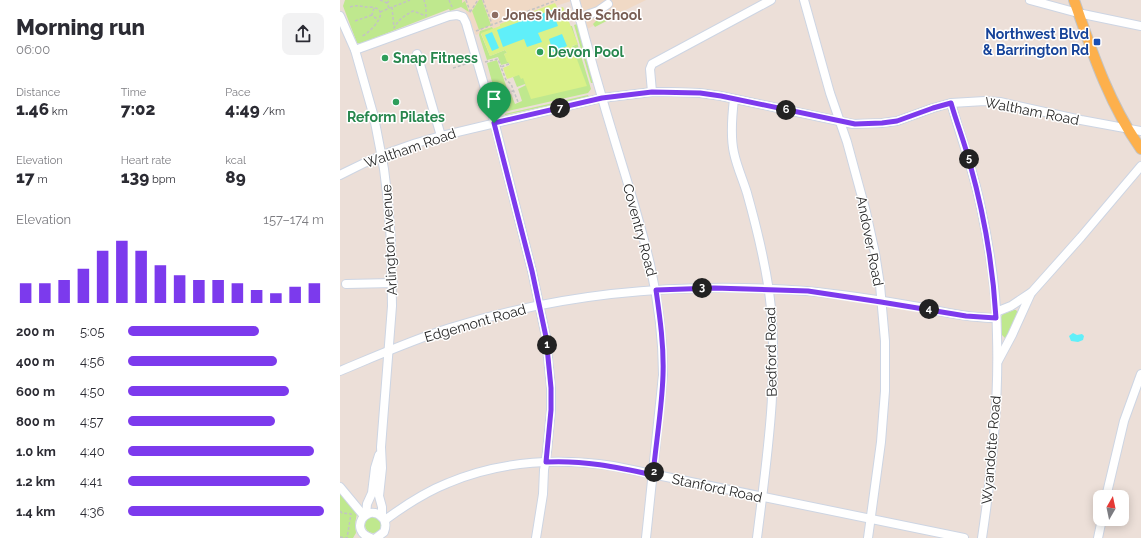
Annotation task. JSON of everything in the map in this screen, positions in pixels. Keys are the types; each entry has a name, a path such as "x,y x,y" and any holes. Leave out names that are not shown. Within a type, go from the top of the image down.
{"main road":[{"path":"1074,0 1102,78 1126,128 1141,150"}],"street":[{"name":"Coventry Road","path":"574,0 650,260 659,312 663,350 663,375 646,538"},
{"path":"652,92 650,69 652,64 771,0"},
{"name":"Andover Road","path":"804,0 839,122 847,142 866,212 875,254 881,302 885,341 884,391 881,442 868,538"},
{"path":"1030,0 1078,13 1141,26"},
{"path":"579,18 598,11 608,4"},
{"path":"355,50 449,16 457,15 463,17 466,23 487,93 532,271 546,337 551,388 551,410 544,470 543,494 536,538"},
{"name":"Arlington Avenue","path":"340,16 355,50 374,117 384,169 392,242 393,283 390,350 381,447 382,468 379,496 385,528 380,536"},
{"path":"418,54 441,136"},
{"name":"Waltham Road","path":"340,175 381,156 441,136 602,98 652,92 700,93 855,124 897,121 951,103 968,101 1000,102 1081,120 1141,131"},
{"name":"Bedford Road","path":"734,99 732,128 734,152 757,230 768,289 773,338 773,381 757,538"},
{"name":"Wyandotte Road","path":"951,103 970,165 981,208 994,288 996,315 998,362 996,408 988,497 982,538"},
{"path":"996,315 1032,292 1141,166"},
{"path":"346,284 393,283"},
{"name":"Edgemont Road","path":"340,371 449,328 540,305 604,294 714,288 808,291 966,316 996,315"},
{"name":"Wyandotte Road","path":"998,362 1032,292"},
{"path":"1108,490 1124,421 1141,374"},
{"name":"Arlington Avenue","path":"363,536 360,524 365,515 367,504 372,494 375,468 381,447"},
{"name":"Stanford Road","path":"383,518 448,483 489,470 512,465 546,462 585,462 613,466 964,538"},
{"path":"340,487 365,515 374,513 383,518"},
{"path":"1098,538 1101,526"},
{"path":"380,536 390,538"}],"path":[{"path":"380,0 387,3 389,8"},
{"path":"387,3 390,0"},
{"path":"380,12 410,0"},
{"path":"392,7 394,28 403,16 413,11 426,16 424,0"},
{"path":"449,0 452,7"},
{"path":"466,0 472,18"},
{"path":"470,13 478,0"},
{"path":"484,0 493,25"},
{"path":"476,32 557,0"},
{"path":"350,6 353,5 374,8 378,9 380,12 381,16 379,20 365,35 362,36"},
{"path":"372,15 374,8"},
{"path":"372,15 379,20"},
{"path":"356,21 372,15"},
{"path":"485,62 498,58 506,80 511,84 518,102"},
{"path":"453,68 468,63"},
{"path":"501,67 509,64"},
{"path":"500,111 503,95 514,91"},
{"path":"340,511 342,513 351,514 347,538 340,537"}],"shaded area":[{"name":"Jones Middle School","path":"461,0 574,0 556,6 555,3 476,35"},
{"name":"Jones Middle School","path":"575,0 646,0 583,31"}],"green space":[{"path":"345,0 462,0 462,3 465,1 469,12 461,7 450,11 449,9 372,39 372,41 364,44 357,43 343,6"},
{"path":"479,0 482,0 491,25 479,30 472,11"},
{"name":"Devon Pool","path":"555,3 558,9 563,7 578,44 572,46 587,86 531,99 523,78 521,79 519,75 507,79 503,68 510,65 504,54 507,53 505,50 490,56 481,33 500,26 500,24"},
{"path":"599,15 618,15 595,27 593,24"},
{"path":"577,24 594,83 591,83 574,25"},
{"path":"570,26 572,26 591,89 588,93 503,112 501,111 504,97 509,93 511,94 515,104 522,101 518,89 526,85 517,87 513,77 577,44"},
{"path":"492,27 493,29 481,34 490,56 505,50 507,53 504,54 509,63 501,65 498,57 487,60 479,35 480,31"},
{"path":"497,60 508,91 502,95 499,108 487,63"},
{"path":"588,95 589,97 505,115 505,114"},
{"path":"1014,310 1018,313 1009,335 1005,338 1002,335 1001,317 1003,314"},
{"path":"340,490 357,513 355,524 356,533 353,538 340,538"},
{"path":"370,517 376,517 381,522 379,531 376,533 370,533 365,528 365,522"}],"water":[{"path":"552,10 558,26 538,33 542,42 527,47 524,39 503,47 497,30"},
{"path":"492,32 499,48 492,51 485,35"},
{"path":"562,34 567,46 553,52 549,39"},
{"path":"1073,333 1077,335 1082,334 1084,336 1083,340 1078,342 1071,341 1069,336"}],"place":[{"name":"Jones Middle School","path":"495,15"},
{"name":"Northwest Blvd & Barrington Rd","path":"1097,42"},
{"name":"Devon Pool","path":"540,52"},
{"name":"Snap Fitness","path":"385,58"},
{"name":"Reform Pilates","path":"396,102"}],"route":[{"path":"652,92 700,93 721,96 839,122 855,124 897,121 951,103 970,165 981,208 995,295 996,318 966,316 808,291 714,288 656,290 663,350 663,375 653,475 613,466 585,462 546,462 551,410 551,388 546,337 532,271 494,123 602,98 652,92"}]}
